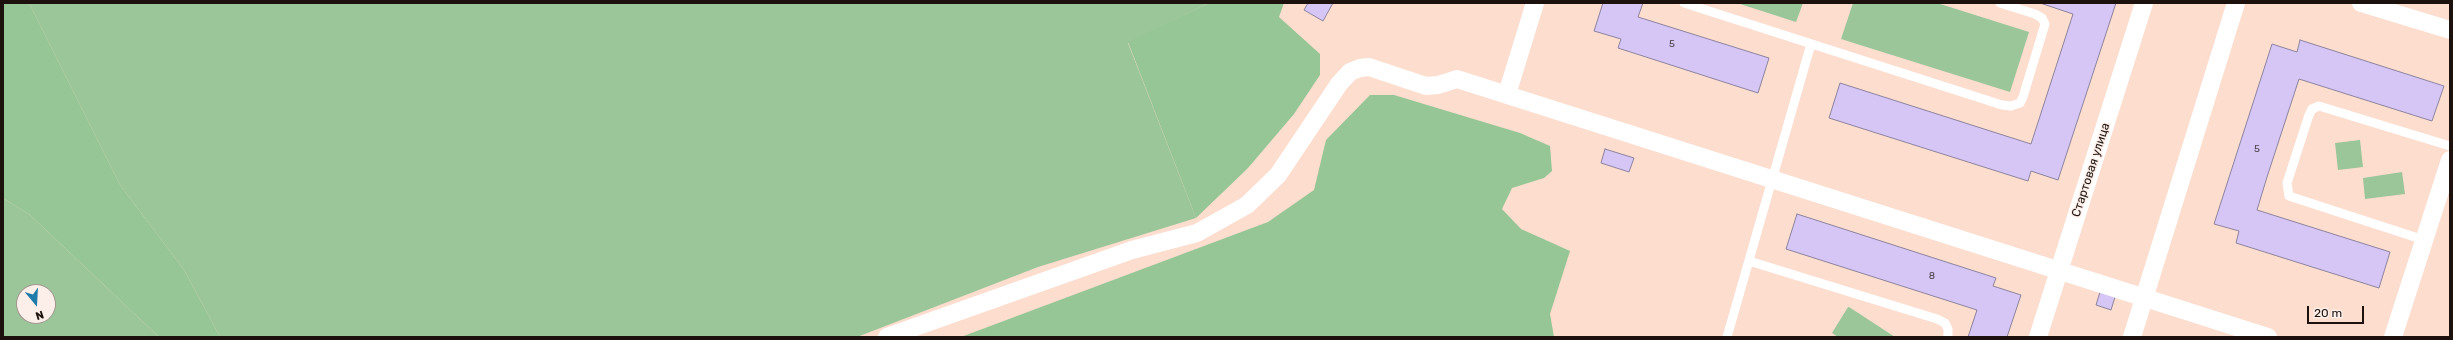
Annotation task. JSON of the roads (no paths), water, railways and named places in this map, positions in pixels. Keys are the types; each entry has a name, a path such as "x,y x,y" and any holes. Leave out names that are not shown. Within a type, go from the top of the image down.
{"street":[{"path":"1507,94 1535,3"},
{"name":"Стартовая улица","path":"2038,337 2144,3"},
{"path":"2132,337 2236,3"},
{"path":"2361,3 2450,30"},
{"path":"887,337 1132,250 1197,233 1241,208 1278,176 1339,84 1350,72 1360,68 1369,67 1426,86 1438,85 1458,79 2268,337"},
{"path":"2393,337 2450,160"}],"lane":[{"path":"1684,3 2002,105 2012,106 2020,103 2023,97 2045,24 2042,18 2035,14 2000,3"},
{"path":"1727,337 1811,44"},
{"path":"2424,240 2289,196 2287,183 2309,115 2312,109 2319,106 2450,146"},
{"path":"1749,261 1937,319 1945,323 1948,337"}]}
